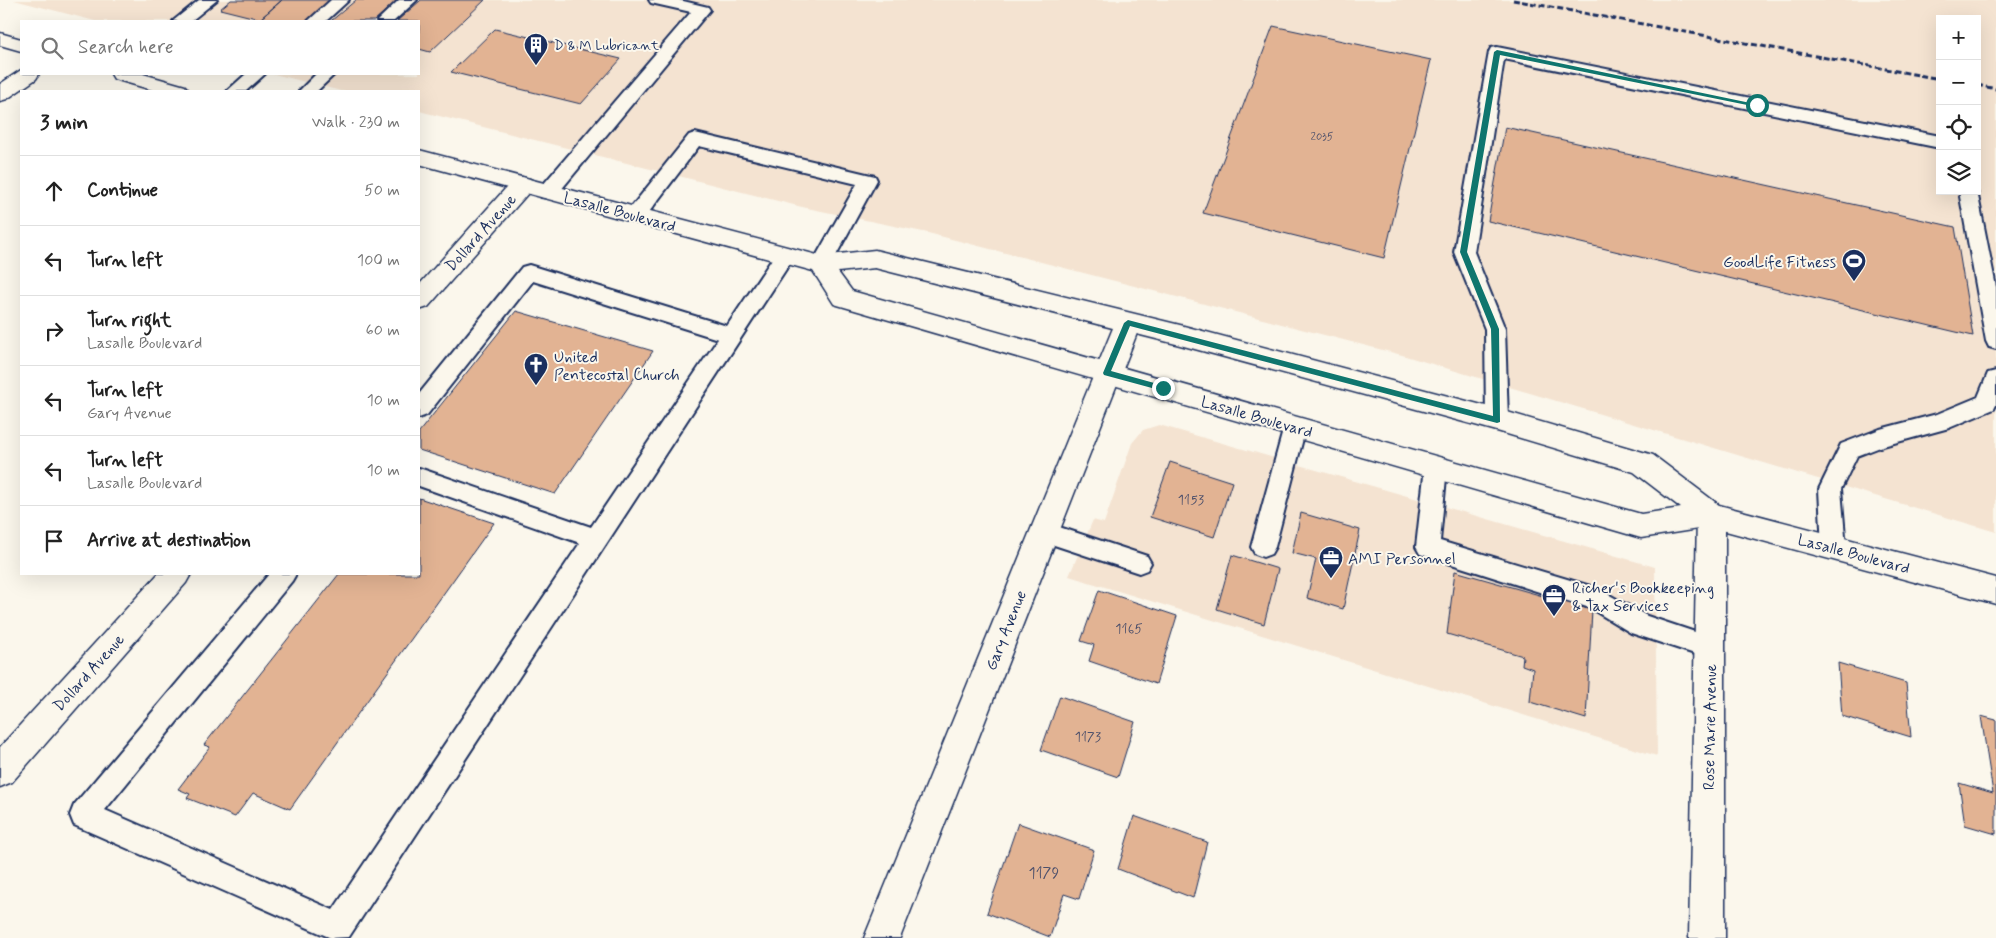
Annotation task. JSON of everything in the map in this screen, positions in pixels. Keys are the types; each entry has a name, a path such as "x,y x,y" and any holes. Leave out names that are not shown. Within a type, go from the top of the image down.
{"main road":[{"path":"0,39 20,45"},
{"path":"0,94 28,75"},
{"path":"124,75 175,90"},
{"name":"Lasalle Boulevard","path":"420,157 821,265 875,258 1497,420 1643,463 1711,515 1996,591"},
{"name":"Dollard Avenue","path":"420,300 522,185"},
{"name":"Lasalle Boulevard","path":"821,265 843,298 1641,526 1711,515"},
{"name":"Gary Avenue","path":"882,938 1128,323"},
{"name":"Rose Marie Avenue","path":"1707,938 1711,515"},
{"name":"Dollard Avenue","path":"0,771 175,575"}],"lane":[{"path":"182,20 209,0"},
{"path":"317,20 341,0"},
{"path":"386,20 409,0"},
{"path":"548,192 702,10 657,0"},
{"path":"1497,420 1495,329 1464,252 1497,52 1936,141"},
{"path":"236,90 255,75"},
{"path":"308,90 325,75"},
{"path":"636,215 695,139 868,180 821,265"},
{"path":"1969,195 1996,341"},
{"path":"283,575 84,815 339,927 785,255"},
{"path":"420,408 529,272 732,335"},
{"path":"1834,548 1830,488 1849,450 1880,438 1941,422 1986,402 1996,379"},
{"path":"1263,547 1295,427"},
{"path":"1436,467 1428,547 1597,598 1640,625 1710,648"},
{"path":"420,477 597,539"},
{"path":"1044,532 1139,563"}],"shaded area":[{"path":"14,0 1996,0 1996,532 1402,355 928,233 802,207 420,111 420,90 337,90 278,75 420,75 420,20 91,20"},
{"path":"1159,425 1655,567 1657,756 1069,576 1093,520 1104,523 1132,443 1143,430"}],"building":[{"path":"231,0 282,0 260,19 220,9"},
{"path":"282,0 336,0 312,20 260,19"},
{"path":"356,0 398,0 375,20 332,20"},
{"path":"421,0 485,0 430,52 420,49 420,20 398,20"},
{"path":"1273,26 1431,60 1384,258 1203,213"},
{"name":"D & M Lubricant","path":"495,29 621,59 581,104 451,72"},
{"name":"GoodLife Fitness","path":"1505,127 1955,227 1973,336 1488,221"},
{"path":"516,311 653,351 555,494 420,450 420,431"},
{"path":"1170,462 1232,482 1214,537 1150,517"},
{"path":"420,498 494,523 290,809 253,793 235,817 187,798 190,794 178,789 210,747 204,745 338,575 420,575"},
{"name":"AMI Personnel","path":"1301,513 1360,530 1343,609 1307,598 1316,559 1292,553"},
{"path":"1232,555 1278,569 1264,624 1217,609"},
{"path":"1455,571 1592,610 1586,719 1530,702 1533,669 1522,665 1523,656 1447,634"},
{"path":"1099,590 1177,616 1156,684 1089,661 1094,645 1081,641"},
{"path":"1838,663 1906,683 1911,737 1842,716"},
{"path":"1060,696 1135,722 1118,777 1041,750"},
{"path":"1981,716 1996,720 1996,834 1965,825 1959,783 1993,793"},
{"path":"1134,816 1207,842 1193,898 1118,869"},
{"path":"1018,823 1094,850 1079,899 1064,894 1050,937 987,913"}],"railway":[{"path":"1513,0 1936,78"},
{"path":"1981,86 1996,89"}],"place":[{"name":"D & M Lubricant","path":"536,66"},
{"name":"GoodLife Fitness","path":"1854,282"},
{"name":"United Pentecostal Church","path":"536,386"},
{"name":"AMI Personnel","path":"1331,579"},
{"name":"Richer's Bookkeeping & Tax Services","path":"1554,617"}],"route":[{"path":"1163,388 1107,373 1128,323 1180,335 1497,420 1495,329 1464,252 1497,52 1757,105"}]}
